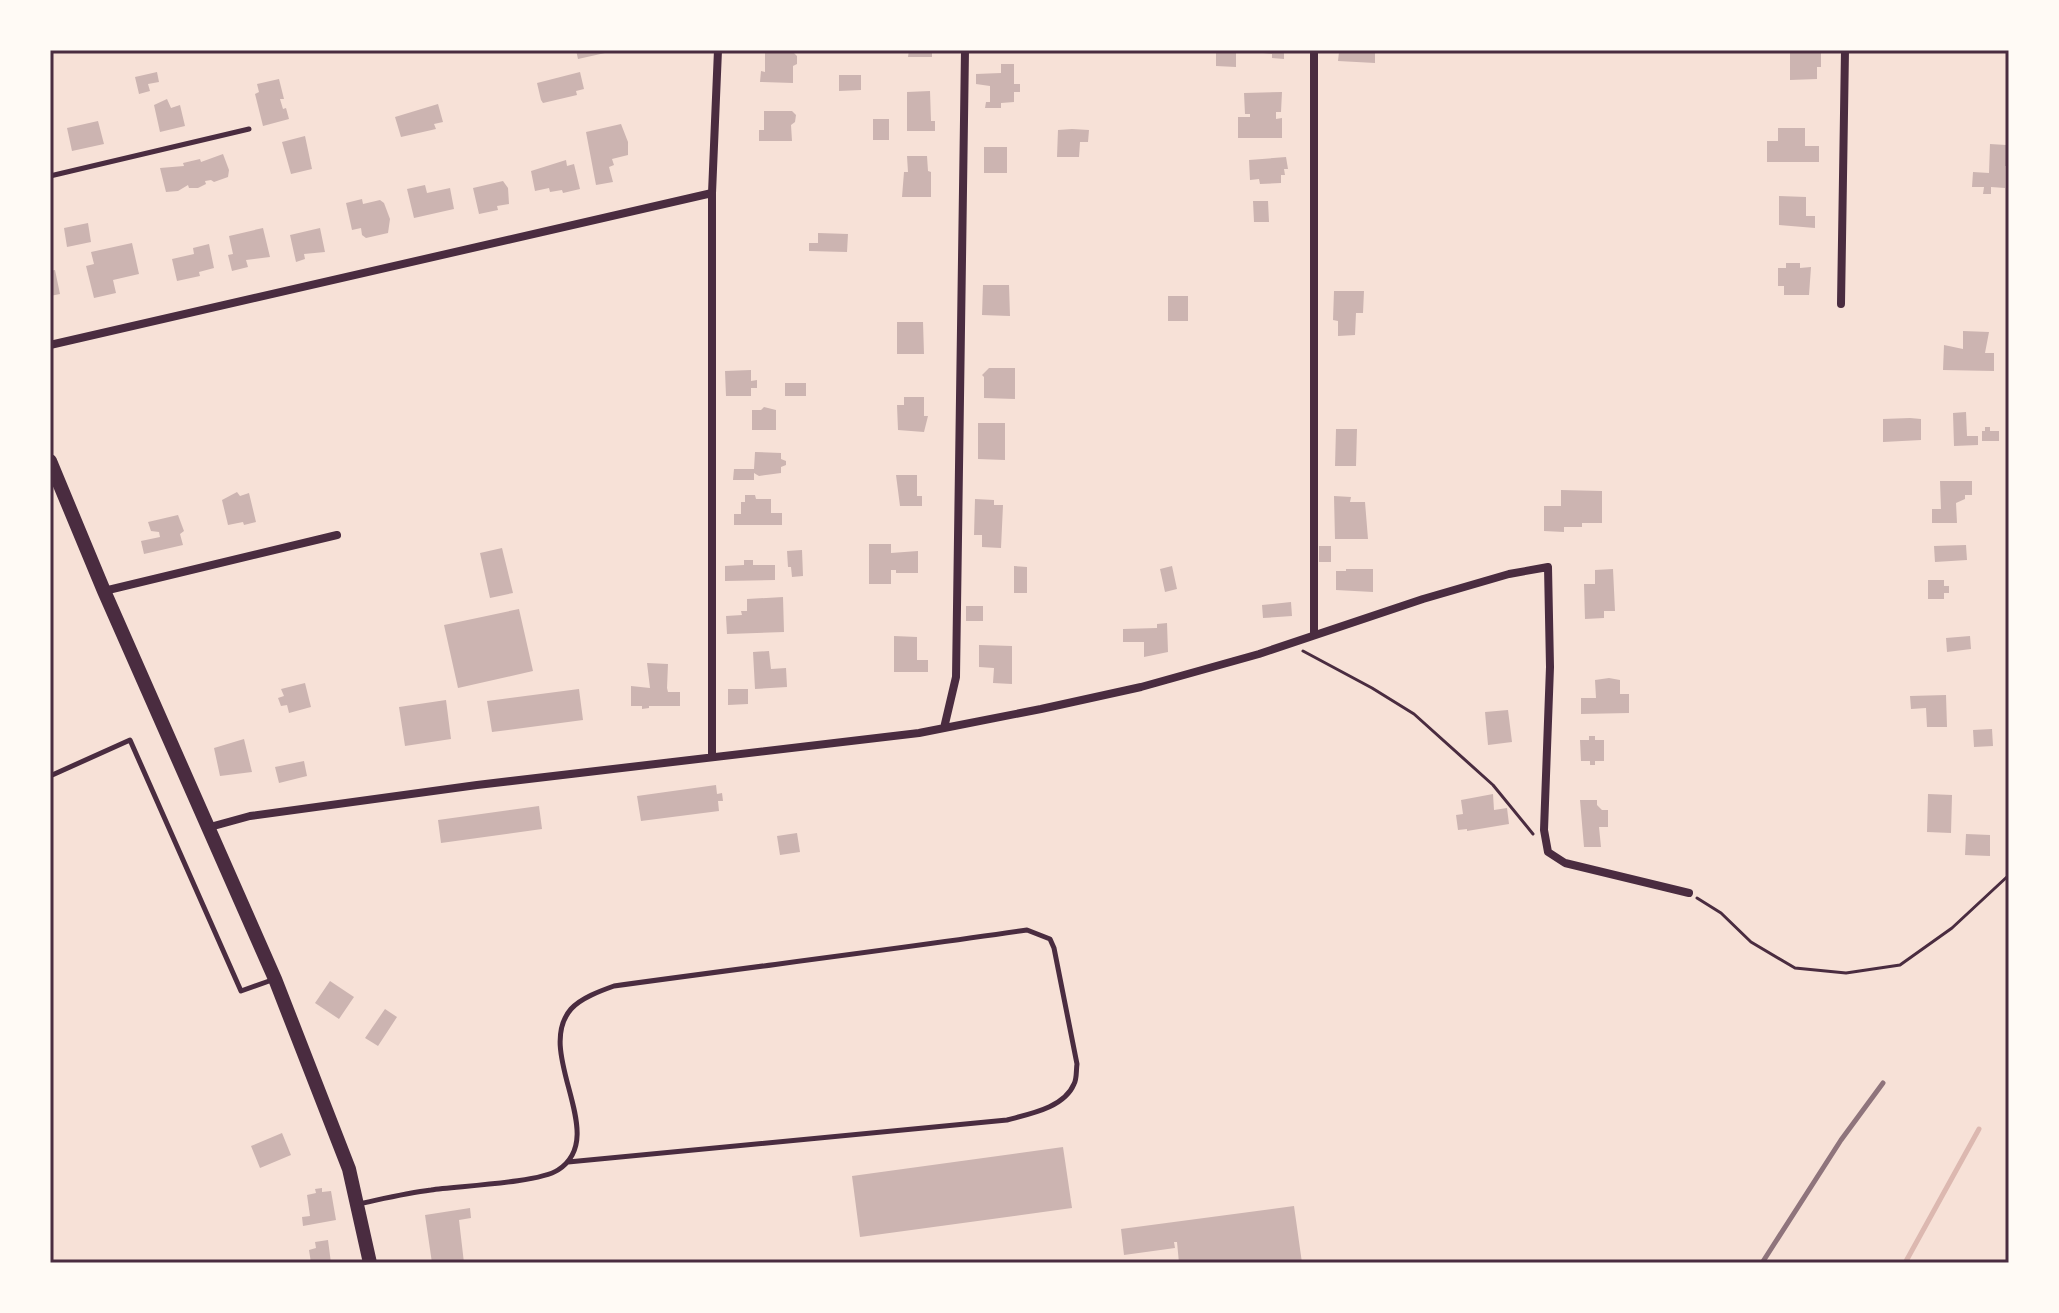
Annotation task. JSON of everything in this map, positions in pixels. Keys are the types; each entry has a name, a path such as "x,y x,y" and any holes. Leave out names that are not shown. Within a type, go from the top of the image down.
{"street":[{"path":"712,757 712,193 718,50"},
{"path":"944,728 956,677 965,50"},
{"path":"1314,50 1314,635"},
{"path":"1841,304 1845,50"},
{"path":"50,345 712,193"},
{"path":"50,461 54,478 275,979 349,1169 370,1263"},
{"path":"104,591 337,535"},
{"path":"210,827 265,814 477,785 944,728 1141,687 1509,574 1548,567 1550,667 1544,830 1548,852 1565,863 1689,893"}],"lane":[{"path":"50,176 249,129"},
{"path":"50,776 130,740 241,991 275,979"},
{"path":"357,1204 428,1190 548,1175 568,1162 578,1138 561,1052 564,1021 573,1007 599,991 614,986 757,965 854,955 1027,930 1050,939 1077,1064 1074,1084 1063,1098 1042,1110 1007,1120 568,1162"}],"path":[{"path":"1284,645 1304,652 1372,688 1414,714 1493,785 1548,852"},
{"path":"1689,893 1721,913 1751,942 1795,968 1846,973 1900,965 1952,928 2009,875"}],"building":[{"path":"576,50 614,50 614,51 578,59"},
{"path":"909,50 932,50 932,57 908,57"},
{"path":"1216,50 1236,50 1236,67 1216,66"},
{"path":"1263,50 1284,50 1284,59 1272,58 1272,54 1263,53"},
{"path":"1375,50 1375,63 1338,61 1339,52"},
{"path":"1821,51 1817,79 1790,80 1790,52"},
{"path":"765,52 794,53 797,56 797,64 793,66 793,83 760,82 761,71 765,72"},
{"path":"1001,64 1014,64 1014,84 1020,84 1020,92 1014,92 1014,102 1001,103 1001,108 985,108 986,102 990,102 990,86 976,84 976,74 1001,73"},
{"path":"157,72 159,82 148,84 150,91 139,94 135,77"},
{"path":"580,72 584,89 576,91 577,95 543,103 537,83"},
{"path":"839,75 861,75 861,90 839,91"},
{"path":"279,79 284,99 280,99 289,119 263,126 255,94 259,92 257,84"},
{"path":"930,91 931,121 935,121 935,131 907,131 907,92"},
{"path":"1282,92 1281,112 1276,112 1276,119 1282,118 1282,138 1238,138 1238,117 1250,117 1250,114 1245,114 1244,93"},
{"path":"167,99 171,108 180,105 185,126 160,132 154,105"},
{"path":"438,104 443,122 434,124 436,129 401,137 395,117"},
{"path":"764,111 792,111 796,115 791,125 792,141 759,141 759,130 764,130"},
{"path":"873,119 889,119 889,140 873,140"},
{"path":"98,121 104,144 72,151 67,128"},
{"path":"621,124 628,142 628,155 612,159 614,165 609,167 613,182 596,185 586,132"},
{"path":"1778,128 1805,128 1805,146 1819,146 1819,162 1767,162 1767,141 1778,141"},
{"path":"1058,130 1089,130 1088,142 1080,142 1079,157 1057,157"},
{"path":"305,136 312,169 291,174 282,142"},
{"path":"1990,144 2006,145 2009,166 2005,166 2005,188 1991,187 1991,194 1983,194 1984,187 1972,187 1973,172 1989,173"},
{"path":"984,147 1007,147 1007,173 984,173"},
{"path":"223,154 229,170 228,177 214,182 205,181 206,184 198,188 189,188 188,185 178,191 166,192 160,168 184,166 183,163 200,159 201,162"},
{"path":"907,156 927,156 928,171 931,172 931,197 902,197 904,172 908,172"},
{"path":"1286,157 1288,169 1284,169 1285,175 1281,175 1281,183 1260,184 1259,179 1250,180 1249,160"},
{"path":"566,160 567,166 574,164 580,189 563,193 562,190 550,192 549,188 535,191 531,171"},
{"path":"503,181 508,188 509,204 479,214 473,188"},
{"path":"425,185 427,193 450,188 454,209 414,218 407,189"},
{"path":"1779,196 1806,197 1806,216 1815,216 1815,228 1779,225"},
{"path":"362,199 363,204 380,200 384,203 390,219 388,233 366,238 361,228 352,230 346,203"},
{"path":"1253,201 1268,201 1269,222 1254,222"},
{"path":"88,223 91,242 67,247 64,228"},
{"path":"263,228 270,257 246,260 248,267 232,271 228,255 233,254 229,236"},
{"path":"320,228 325,252 304,254 305,259 296,262 290,235"},
{"path":"818,233 848,234 847,252 809,251 809,243 818,243"},
{"path":"132,243 139,274 113,280 116,293 94,298 86,266 94,264 91,252"},
{"path":"209,244 214,268 199,272 200,276 177,281 172,259 194,254 193,248"},
{"path":"1786,263 1800,263 1800,268 1811,267 1809,295 1784,295 1784,286 1778,286 1778,268 1786,268"},
{"path":"55,270 60,294 50,296 50,271"},
{"path":"983,285 1009,285 1010,316 982,315"},
{"path":"1334,291 1364,291 1363,313 1356,313 1355,335 1338,336 1338,321 1333,320"},
{"path":"1168,296 1188,296 1188,321 1168,321"},
{"path":"897,322 923,322 924,354 897,354"},
{"path":"1963,331 1989,332 1985,353 1994,353 1994,371 1943,370 1944,345 1963,349"},
{"path":"989,368 1015,368 1015,399 984,398 982,375"},
{"path":"751,370 751,381 757,380 757,388 751,388 751,396 726,396 725,371"},
{"path":"785,383 806,383 806,396 785,396"},
{"path":"904,397 924,397 924,416 928,416 924,432 898,430 897,405 904,405"},
{"path":"764,407 776,410 776,430 752,430 752,410"},
{"path":"1966,412 1967,436 1978,436 1978,445 1954,446 1953,413"},
{"path":"1883,419 1921,419 1921,440 1883,442"},
{"path":"978,423 1005,423 1005,460 978,459"},
{"path":"1985,427 1990,427 1990,431 1999,431 1999,441 1982,441"},
{"path":"1336,429 1357,429 1356,466 1335,466"},
{"path":"755,452 781,453 786,465 781,467 781,473 759,476 754,473 754,480 733,480 734,469 754,469"},
{"path":"896,475 917,475 917,496 922,496 922,506 900,506"},
{"path":"1940,481 1972,481 1972,495 1965,495 1965,499 1956,503 1957,523 1932,523 1932,509 1941,509"},
{"path":"1561,490 1602,491 1602,523 1564,527 1564,532 1544,531 1544,506 1561,506"},
{"path":"237,492 240,496 249,493 256,522 228,525 222,500"},
{"path":"745,495 771,499 771,513 782,513 782,525 734,525 734,514 741,514 741,502 745,502"},
{"path":"1334,496 1351,497 1350,502 1365,502 1368,539 1335,539"},
{"path":"975,499 994,500 994,505 1003,505 1001,548 982,547 982,535 974,535"},
{"path":"178,515 184,531 180,534 183,545 144,554 141,541 160,537 159,532 151,531 148,522"},
{"path":"869,544 891,544 891,553 918,551 918,573 896,573 896,570 891,570 891,584 869,584"},
{"path":"1966,545 1967,560 1935,562 1934,546"},
{"path":"1319,546 1331,546 1331,562 1319,562"},
{"path":"502,548 513,593 490,598 480,553"},
{"path":"802,550 803,576 792,577 787,551"},
{"path":"744,560 753,560 753,565 775,565 775,580 725,581 725,566 744,565"},
{"path":"1014,566 1027,567 1027,593 1014,593"},
{"path":"1172,566 1177,589 1165,592 1160,569"},
{"path":"1373,569 1373,592 1336,590 1336,571"},
{"path":"1613,569 1615,611 1604,611 1604,618 1585,619 1584,584 1595,584 1595,570"},
{"path":"1928,580 1944,580 1944,586 1949,586 1949,593 1944,593 1944,599 1928,599"},
{"path":"783,597 784,632 727,634 726,616 742,615 741,611 747,611 747,599"},
{"path":"1291,602 1292,616 1263,618 1262,605"},
{"path":"966,606 983,606 983,621 966,621"},
{"path":"519,609 533,671 458,688 444,625"},
{"path":"1167,623 1168,652 1144,657 1144,642 1123,642 1123,629 1157,628 1157,624"},
{"path":"894,636 917,637 917,660 928,660 928,672 894,672"},
{"path":"1970,636 1971,649 1947,652 1946,638"},
{"path":"979,645 1012,646 1012,684 993,683 994,668 979,667"},
{"path":"769,651 771,669 786,668 787,687 755,689 753,652"},
{"path":"647,663 668,664 668,692 680,692 680,706 649,706 642,709 642,706 631,706 631,686 650,688"},
{"path":"1595,680 1620,680 1620,694 1629,694 1629,713 1581,714 1581,698 1596,698"},
{"path":"305,683 311,707 289,713 287,705 281,706 278,698 284,696 281,689"},
{"path":"579,689 583,720 492,732 487,701"},
{"path":"728,689 748,689 748,704 728,705"},
{"path":"1946,695 1947,727 1927,727 1926,708 1911,709 1910,696"},
{"path":"446,700 451,739 405,746 399,707"},
{"path":"1508,710 1512,742 1488,745 1485,712"},
{"path":"1992,729 1993,746 1974,747 1973,730"},
{"path":"1589,736 1604,740 1604,761 1595,761 1595,765 1590,765 1590,761 1581,761 1580,740 1589,740"},
{"path":"244,739 252,772 220,776 214,748"},
{"path":"304,761 307,776 279,783 275,767"},
{"path":"716,785 717,794 722,793 723,801 718,801 719,811 641,821 637,796"},
{"path":"1493,794 1494,810 1507,808 1509,824 1458,830 1456,815 1463,814 1461,800"},
{"path":"1928,794 1952,795 1951,833 1927,832"},
{"path":"1580,800 1597,800 1602,810 1608,810 1608,827 1599,827 1601,847 1584,847"},
{"path":"539,806 542,829 441,843 438,820"},
{"path":"797,833 800,852 780,855 777,836"},
{"path":"1966,834 1990,835 1990,856 1965,855"},
{"path":"330,981 354,997 339,1019 315,1003"},
{"path":"385,1009 397,1017 378,1046 365,1038"},
{"path":"282,1133 291,1155 260,1168 251,1146"},
{"path":"1063,1147 1072,1208 860,1237 852,1176"},
{"path":"322,1188 322,1192 331,1191 336,1220 303,1226 302,1217 310,1216 307,1195"},
{"path":"1294,1206 1302,1263 1179,1263 1177,1242 1174,1242 1175,1248 1124,1255 1121,1229"},
{"path":"470,1208 471,1218 459,1220 464,1263 432,1263 425,1215"},
{"path":"328,1240 331,1263 311,1263 309,1250 316,1248 315,1242"}],"waterway":[{"path":"1905,1263 1979,1129"}],"railway":[{"path":"1762,1263 1841,1140 1883,1083"}]}
